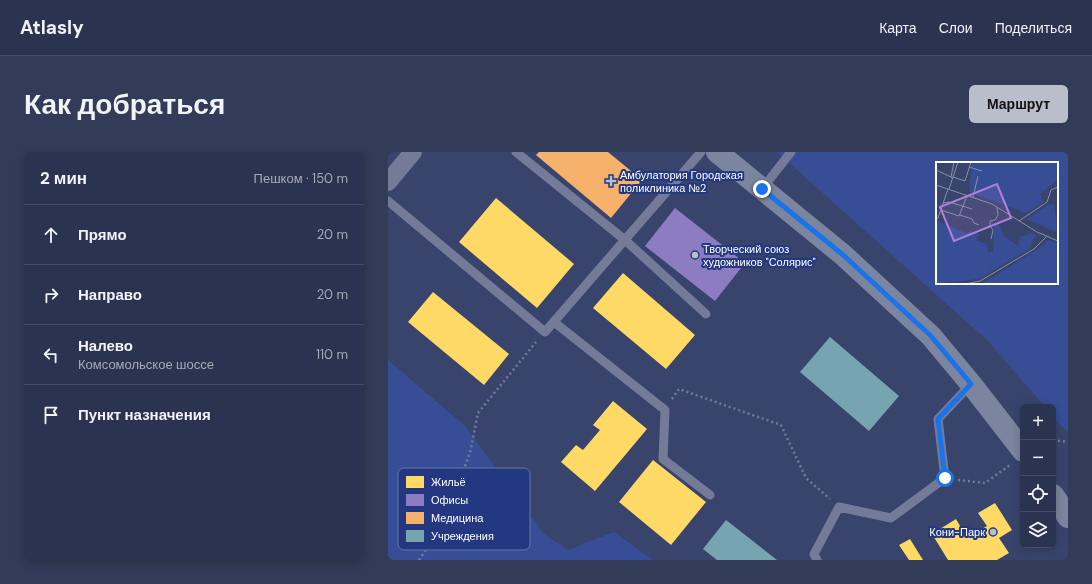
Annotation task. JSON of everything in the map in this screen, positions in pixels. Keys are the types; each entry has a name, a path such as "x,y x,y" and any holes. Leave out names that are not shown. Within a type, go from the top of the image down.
{"main road":[{"path":"717,152 842,254 931,336 971,384 1017,458"},
{"path":"1056,500 1068,518"}],"street":[{"path":"388,182 413,152"}],"lane":[{"path":"516,152 625,240 706,314"},
{"path":"388,201 545,332 701,152"},
{"path":"762,189 791,152"},
{"path":"554,322 665,410 663,459 710,495"},
{"path":"816,560 814,554 839,507 891,518 945,478 938,419 971,384"}],"path":[{"path":"464,468 470,453 478,413 545,332"},
{"path":"665,410 679,389 781,425 806,478 839,507"},
{"path":"1056,440 1068,442"},
{"path":"945,478 985,483 1017,458"},
{"path":"419,560 425,550"}],"shaded area":[{"path":"777,152 1068,152 1068,431 1062,427 1056,420 1056,404 1042,404 988,341"},
{"path":"388,360 465,426 496,468 398,468 398,550 530,550 530,515 544,534 568,550 614,532 653,560 388,560"}],"building: Жильё":[{"path":"496,198 574,264 537,308 459,242"},
{"path":"623,273 695,335 666,369 593,308"},
{"path":"433,292 509,354 484,385 408,322"},
{"path":"613,401 647,429 595,491 561,462 576,445 583,450 600,430 593,425"},
{"path":"653,460 706,502 671,545 619,502"},
{"name":"Кони-Парк","path":"995,503 1012,530 999,538 1009,553 997,560 948,560 932,534 956,519 967,538 987,526 978,513"},
{"name":"Кони-Парк","path":"910,539 923,560 909,560 899,545"}],"building: Офисы":[{"name":"Творческий союз художников \"Солярис\"","path":"675,208 745,263 715,301 645,246"}],"building: Медицина":[{"path":"539,152 608,152 642,180 611,218 536,155"}],"building: Учреждения":[{"path":"830,337 899,396 869,431 800,372"},
{"path":"726,520 777,560 717,560 703,549"}],"place":[{"name":"Амбулатория Городская поликлиника №2","path":"611,181"},
{"name":"Творческий союз художников \"Солярис\"","path":"695,255"},
{"name":"Кони-Парк","path":"993,532"}],"route":[{"path":"762,189 842,254 931,336 971,384 938,419 945,478"}]}
